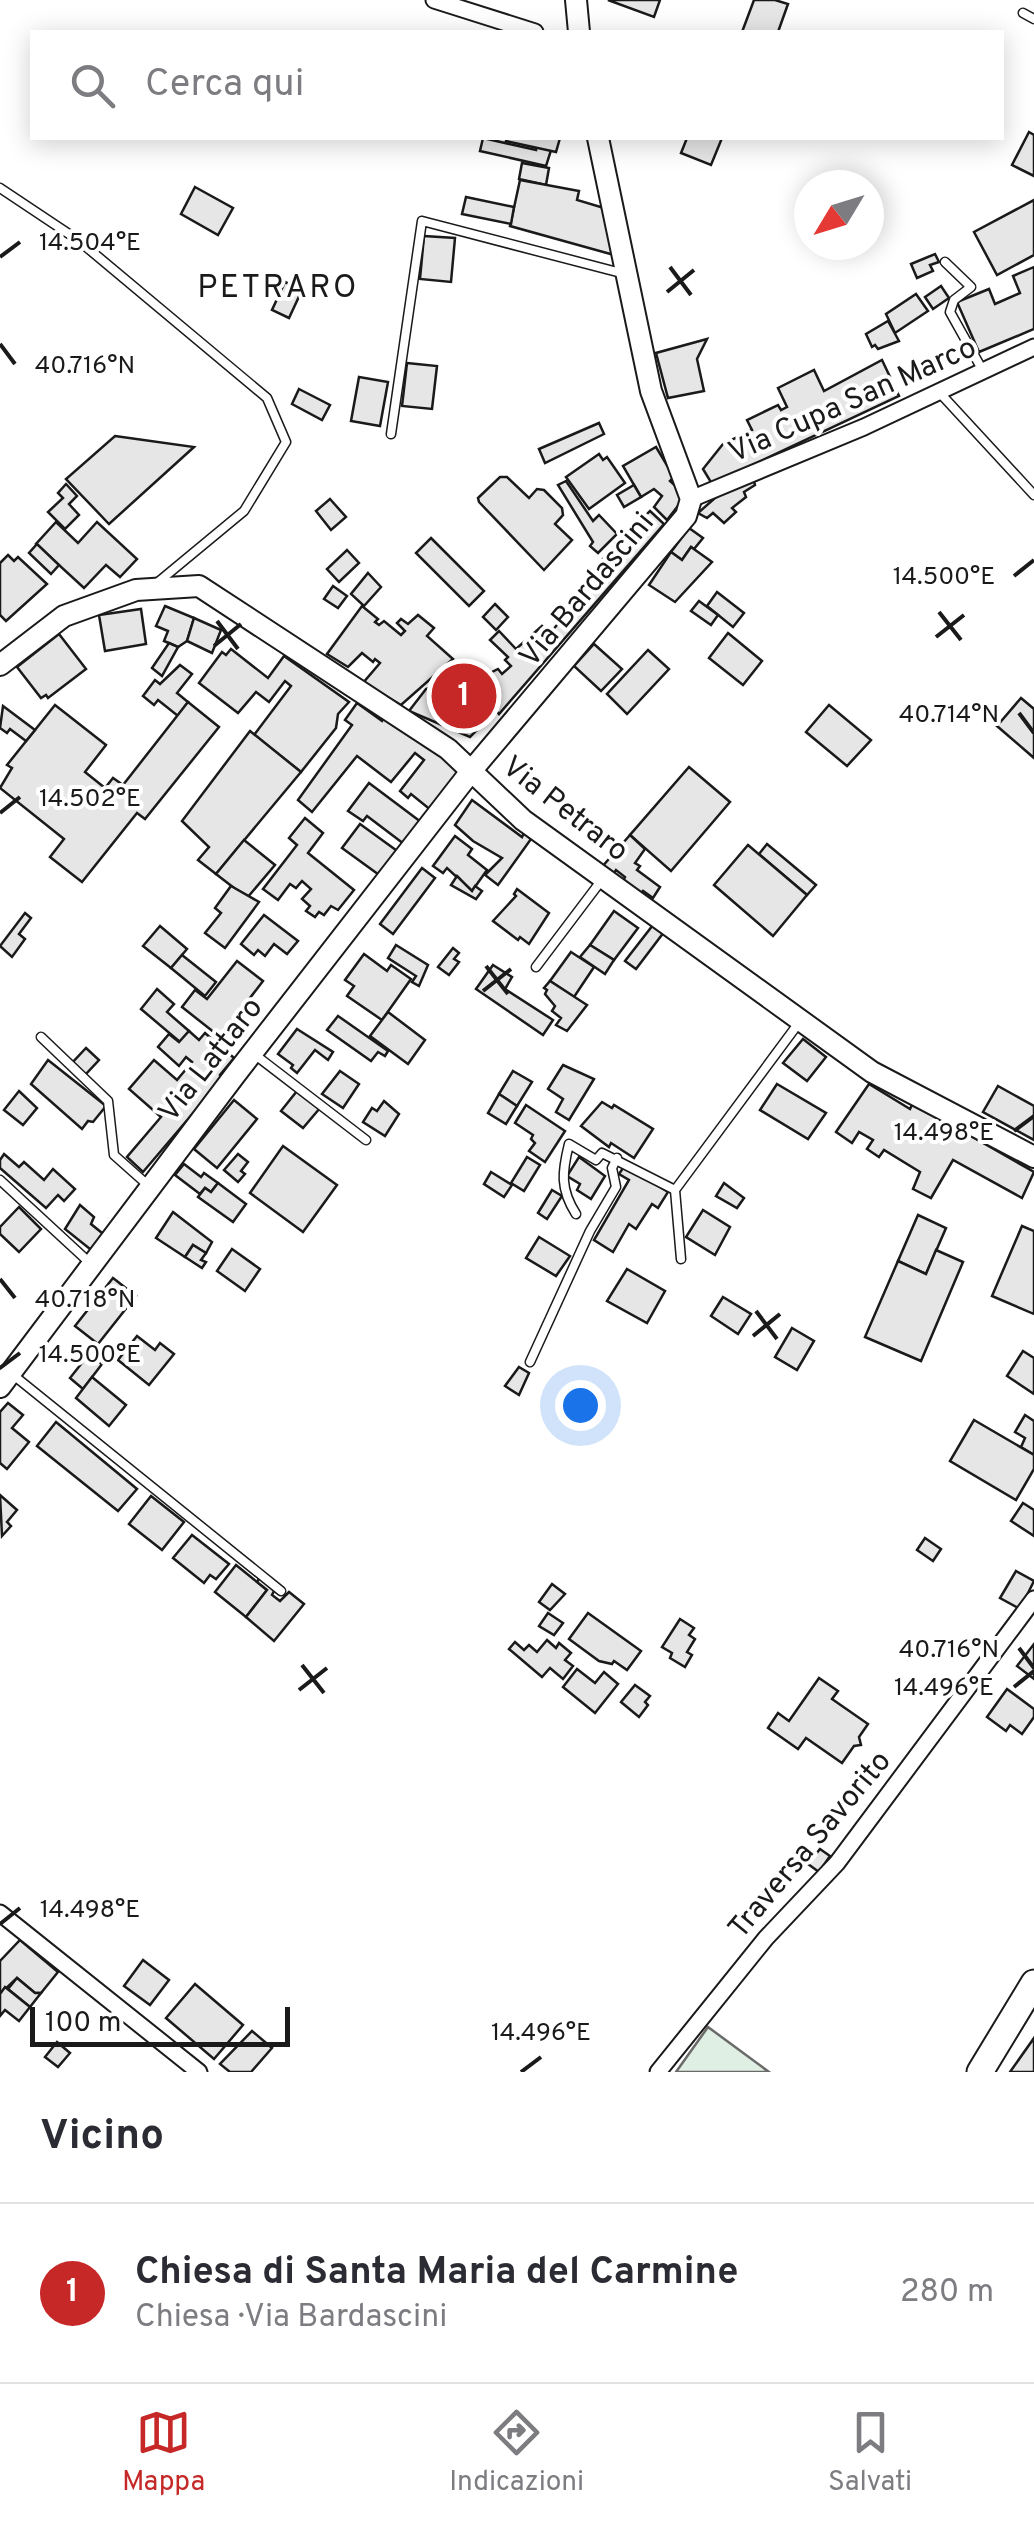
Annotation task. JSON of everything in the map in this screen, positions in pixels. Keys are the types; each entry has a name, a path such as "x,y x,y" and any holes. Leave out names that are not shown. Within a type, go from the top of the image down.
{"highway":[{"path":"980,2072 1034,1983"}],"street":[{"path":"434,0 529,30"},
{"path":"576,0 579,30"},
{"name":"Via Bardascini","path":"472,770 686,516 691,499 651,391 598,140"},
{"name":"Via Cupa San Marco","path":"691,499 864,427 1034,347"},
{"name":"Via Petraro","path":"0,665 64,616 136,590 200,586 448,750 523,820 872,1072 1034,1157"},
{"name":"Via Lattaro","path":"5,1379 472,770"},
{"name":"Traversa Savorito","path":"658,2072 766,1938 838,1863 1034,1599"},
{"path":"0,1913 199,2072"}],"lane":[{"path":"1024,13 1034,19"},
{"path":"0,188 78,240 267,398 286,442 244,512 150,589"},
{"path":"391,434 422,220 625,274"},
{"path":"946,262 971,287 954,300 950,312 983,371"},
{"path":"939,392 1034,495"},
{"path":"536,967 603,878"},
{"path":"681,1259 674,1190 801,1020"},
{"path":"41,1036 108,1101 114,1155 150,1187"},
{"path":"252,1053 366,1140"},
{"path":"576,1214 566,1199 561,1176 570,1144 596,1160 602,1152 617,1158 674,1190"},
{"path":"530,1362 590,1231 616,1187 612,1168 617,1158"},
{"path":"0,1180 91,1264"},
{"path":"5,1379 281,1592"}],"green space":[{"path":"708,2027 769,2072 676,2072"}],"building":[{"path":"608,0 660,0 654,17"},
{"path":"754,0 788,4 779,30 743,30"},
{"path":"1029,132 1034,135 1034,176 1012,165"},
{"path":"483,140 551,150 546,166 480,151"},
{"path":"506,140 559,140 556,152"},
{"path":"686,140 721,140 711,165 681,153"},
{"path":"522,163 549,168 546,185 519,179"},
{"path":"520,180 579,191 577,200 604,208 614,255 510,226"},
{"path":"195,187 233,208 218,235 181,214"},
{"path":"466,197 514,207 511,224 462,214"},
{"path":"1034,200 1034,255 997,275 974,232"},
{"path":"424,236 455,238 451,282 420,279"},
{"path":"935,254 939,262 930,265 933,271 917,278 911,264"},
{"path":"1034,267 1034,329 979,352 957,302 989,289 995,304 1020,293 1013,276"},
{"path":"285,282 302,290 289,318 272,310"},
{"path":"941,286 949,298 933,309 925,297"},
{"path":"916,294 928,311 895,333 886,314"},
{"path":"888,321 899,341 878,349 872,347 866,334"},
{"path":"707,339 697,359 704,391 668,398 656,353"},
{"path":"882,360 899,396 712,484 703,469 723,444 752,430 747,420 778,405 781,410 787,407 778,388 814,370 824,391"},
{"path":"407,363 437,366 432,409 402,406"},
{"path":"359,377 388,382 380,426 351,421"},
{"path":"299,389 330,405 322,420 292,404"},
{"path":"599,423 604,434 545,463 539,449"},
{"path":"115,436 194,447 109,524 66,479"},
{"path":"656,447 674,477 670,481 681,491 681,502 667,520 654,507 662,496 654,489 641,497 623,466"},
{"path":"599,454 603,460 607,457 625,483 589,509 566,477"},
{"path":"500,477 507,477 529,498 537,489 544,490 562,508 563,515 555,524 572,540 544,570 479,502 478,498"},
{"path":"753,478 755,485 744,492 746,497 732,508 736,512 724,523 713,513 707,518 698,513 715,498"},
{"path":"566,481 593,521 599,515 617,534 598,553 590,546 593,542 558,485"},
{"path":"66,484 77,496 69,504 79,515 65,529 48,512 63,498 58,493"},
{"path":"634,485 641,497 624,507 617,495"},
{"path":"330,499 346,517 331,530 316,511"},
{"path":"650,511 664,524 499,714 492,706 487,709 462,677 472,669 478,679 498,669 502,674 511,666 505,660 508,657 490,640 499,631 516,649 542,626 550,633 563,618 553,608 566,604 574,594 580,598 606,565 601,561"},
{"path":"56,522 78,543 97,522 137,559 120,577 106,565 84,588 36,544"},
{"path":"689,528 703,538 682,560 671,552"},
{"path":"431,538 484,591 469,606 416,553"},
{"path":"37,544 59,565 51,574 29,553"},
{"path":"691,547 712,562 675,602 649,585 671,552 682,560"},
{"path":"347,550 359,563 339,582 327,569"},
{"path":"8,555 14,561 18,557 47,584 6,621 0,615 0,563"},
{"path":"368,573 381,587 364,606 351,594"},
{"path":"333,586 347,596 338,608 324,599"},
{"path":"717,592 744,613 733,627 707,606"},
{"path":"699,601 718,615 711,625 691,611"},
{"path":"495,604 508,617 496,630 483,617"},
{"path":"165,606 194,618 187,641 178,647 164,641 168,631 156,626"},
{"path":"362,606 378,619 375,622 379,625 384,621 401,635 405,631 397,623 401,619 408,624 418,615 434,628 427,636 453,659 401,705 363,683 380,663 375,659 373,662 362,653 348,667 327,654"},
{"path":"141,609 146,644 105,651 99,615"},
{"path":"194,618 221,630 212,653 187,641"},
{"path":"728,633 762,661 743,685 709,658"},
{"path":"59,634 86,669 48,698 41,698 17,667"},
{"path":"169,643 178,647 162,676 152,668"},
{"path":"594,644 622,669 601,691 574,666"},
{"path":"231,649 268,678 284,656 349,702 338,714 336,728 301,772 254,735 291,686 285,681 269,702 256,692 238,713 199,683 222,652 226,655"},
{"path":"648,650 669,669 627,714 607,694"},
{"path":"180,665 192,674 177,693 188,702 178,716 158,700 154,705 143,696 155,680 160,684"},
{"path":"462,677 487,709 492,706 496,711 477,730 445,685"},
{"path":"442,683 477,730 470,737 409,711 426,689"},
{"path":"1021,698 1034,709 1034,758 997,726"},
{"path":"188,702 219,727 145,819 137,813 82,882 50,857 64,839 0,788 12,768 7,765 55,705 106,745 85,772 105,788 113,778 123,785"},
{"path":"357,703 382,721 385,716 463,767 432,811 411,794 408,798 400,791 424,760 415,753 391,782 357,756 312,812 298,800 352,725 345,720"},
{"path":"829,705 871,740 847,766 806,732"},
{"path":"3,706 35,730 26,741 10,729 7,733 0,728"},
{"path":"250,731 301,772 216,874 198,860 209,847 182,821"},
{"path":"689,767 730,802 671,871 630,835"},
{"path":"369,783 421,822 404,844 367,816 363,821 348,811"},
{"path":"472,800 522,837 524,833 531,839 498,885 485,875 502,858 455,825"},
{"path":"305,818 323,833 308,853 354,890 338,910 331,906 324,915 319,912 315,917 306,911 310,906 302,899 311,889 302,881 296,888 290,884 278,900 263,889 297,845 289,838"},
{"path":"360,824 400,853 382,877 342,848"},
{"path":"630,835 645,849 635,863 640,866 637,870 660,887 653,898 643,891 640,894 616,870 612,876 601,868"},
{"path":"455,836 472,849 468,855 487,870 472,891 447,868 443,873 433,866"},
{"path":"244,840 275,865 247,898 216,874"},
{"path":"767,844 816,885 807,895 759,854"},
{"path":"748,845 807,895 773,936 714,885"},
{"path":"422,868 435,878 393,934 380,924"},
{"path":"457,876 472,891 475,886 482,891 476,899 451,885"},
{"path":"231,886 259,902 225,948 205,933 221,913 215,908"},
{"path":"517,889 549,913 529,944 493,921 516,896"},
{"path":"614,911 638,928 614,960 590,945"},
{"path":"25,913 31,918 19,934 25,939 12,957 0,946"},
{"path":"264,915 298,941 287,954 274,944 265,956 258,950 254,955 241,944"},
{"path":"653,925 664,932 636,969 625,961"},
{"path":"160,926 187,949 171,968 143,946"},
{"path":"396,945 428,965 419,986 412,982 416,976 388,958"},
{"path":"590,945 614,960 605,974 580,957"},
{"path":"453,948 459,953 454,959 459,962 449,975 438,967"},
{"path":"571,952 594,967 574,997 550,981"},
{"path":"364,954 387,971 391,965 411,979 382,1020 347,996 354,986 345,980"},
{"path":"182,955 216,982 205,996 171,968"},
{"path":"237,961 263,981 220,1037 182,1007 195,990 207,999"},
{"path":"493,965 512,977 505,989 553,1020 543,1035 476,989"},
{"path":"550,981 587,1005 567,1031 556,1025 561,1018 552,1011 555,1006 545,994 544,988"},
{"path":"157,989 174,1004 167,1012 189,1031 180,1042 141,1009"},
{"path":"388,1012 425,1040 408,1064 370,1036"},
{"path":"338,1016 388,1051 385,1056 378,1052 371,1061 327,1030"},
{"path":"297,1029 333,1052 328,1060 315,1050 297,1073 278,1054"},
{"path":"189,1031 199,1040 205,1033 234,1058 220,1075 223,1078 143,1172 127,1157 161,1117 129,1089 154,1060 177,1080 192,1062 186,1057 179,1066 158,1047 169,1034 179,1042"},
{"path":"803,1039 826,1057 807,1081 783,1063"},
{"path":"86,1048 99,1060 85,1075 72,1063"},
{"path":"48,1060 106,1106 82,1129 31,1084"},
{"path":"563,1065 594,1079 569,1120 556,1112 563,1099 548,1089"},
{"path":"340,1071 359,1084 343,1108 322,1094"},
{"path":"513,1071 532,1082 517,1106 499,1094"},
{"path":"777,1084 826,1113 808,1139 760,1110"},
{"path":"869,1084 910,1109 913,1103 1034,1172 1022,1198 953,1160 931,1198 913,1189 920,1172 884,1150 879,1157 867,1149 873,1140 859,1132 852,1143 836,1132"},
{"path":"998,1086 1034,1106 1034,1140 983,1112"},
{"path":"19,1091 37,1108 23,1125 4,1110"},
{"path":"297,1091 320,1108 303,1128 281,1111"},
{"path":"499,1094 517,1106 506,1124 488,1113"},
{"path":"234,1100 257,1119 217,1168 194,1149"},
{"path":"384,1101 399,1114 385,1136 363,1122 372,1108 377,1111"},
{"path":"602,1102 653,1129 634,1158 611,1143 609,1147 581,1126"},
{"path":"526,1105 565,1131 545,1162 529,1151 535,1143 533,1135 515,1123"},
{"path":"283,1146 337,1185 303,1232 250,1193"},
{"path":"4,1154 19,1167 24,1162 44,1180 53,1169 75,1189 64,1201 58,1195 46,1208 0,1168"},
{"path":"238,1154 248,1162 238,1182 224,1170"},
{"path":"527,1157 540,1165 524,1191 511,1183"},
{"path":"579,1157 605,1176 591,1199 577,1190 580,1184 567,1176"},
{"path":"184,1164 201,1177 204,1173 218,1183 211,1192 205,1188 200,1194 175,1175"},
{"path":"625,1165 668,1192 658,1208 652,1204 636,1229 629,1224 613,1252 594,1240 629,1180 619,1174"},
{"path":"491,1172 512,1185 504,1197 484,1184"},
{"path":"218,1183 246,1204 233,1222 198,1197 205,1188 211,1192"},
{"path":"724,1183 744,1198 737,1208 716,1196"},
{"path":"552,1190 562,1196 547,1219 538,1213"},
{"path":"80,1205 94,1217 91,1224 107,1237 95,1253 65,1229"},
{"path":"19,1207 41,1229 19,1252 0,1234 0,1227"},
{"path":"703,1210 730,1227 715,1255 686,1237"},
{"path":"173,1212 212,1242 206,1253 193,1245 185,1257 156,1238"},
{"path":"918,1215 946,1228 926,1274 898,1261"},
{"path":"1022,1226 1034,1231 1034,1314 992,1296"},
{"path":"539,1237 570,1256 556,1276 526,1258"},
{"path":"193,1245 206,1253 201,1260 206,1262 202,1268 185,1257"},
{"path":"232,1249 260,1269 245,1291 217,1271"},
{"path":"936,1250 963,1262 921,1361 865,1337 898,1261 926,1274"},
{"path":"627,1269 665,1291 647,1323 607,1301"},
{"path":"113,1278 136,1296 98,1344 75,1326"},
{"path":"723,1297 751,1314 738,1334 711,1316"},
{"path":"792,1328 814,1341 797,1370 775,1357"},
{"path":"137,1336 155,1350 160,1343 174,1354 149,1385 118,1360"},
{"path":"1023,1351 1034,1358 1034,1394 1007,1376"},
{"path":"89,1354 102,1364 83,1389 70,1378"},
{"path":"519,1367 529,1373 519,1395 505,1386"},
{"path":"92,1377 126,1405 109,1426 76,1398"},
{"path":"8,1403 23,1415 12,1428 29,1442 7,1469 0,1463 0,1412"},
{"path":"1025,1415 1034,1421 1034,1455 1021,1447 1025,1438 1015,1432"},
{"path":"974,1420 1034,1455 1034,1469 1016,1500 950,1461"},
{"path":"56,1422 137,1489 118,1511 37,1446"},
{"path":"0,1495 17,1510 2,1536"},
{"path":"151,1496 184,1522 162,1550 129,1524"},
{"path":"1023,1503 1034,1510 1034,1536 1011,1521"},
{"path":"192,1535 229,1564 216,1579 210,1575 204,1583 173,1558"},
{"path":"925,1538 941,1549 933,1561 917,1550"},
{"path":"236,1565 267,1590 246,1617 215,1592"},
{"path":"1016,1571 1034,1581 1020,1609 1000,1598"},
{"path":"260,1577 275,1589 272,1595 280,1601 289,1592 304,1604 274,1641 246,1617 267,1590 257,1582"},
{"path":"552,1584 565,1594 550,1610 539,1602"},
{"path":"548,1613 563,1623 554,1635 539,1626"},
{"path":"588,1613 641,1651 627,1670 614,1661 599,1661 569,1639"},
{"path":"680,1619 694,1628 689,1635 695,1639 687,1652 692,1655 685,1667 670,1658 672,1653 662,1647"},
{"path":"547,1640 556,1648 559,1643 571,1653 565,1660 573,1666 563,1679 550,1668 542,1677 509,1649 515,1642 524,1650 529,1645 537,1652"},
{"path":"1034,1644 1034,1679 1017,1666"},
{"path":"577,1669 595,1683 604,1672 618,1684 595,1713 563,1687"},
{"path":"819,1678 838,1691 832,1699 868,1724 859,1737 861,1745 854,1746 842,1763 806,1738 798,1749 768,1728 778,1713 789,1721"},
{"path":"635,1685 650,1696 639,1717 621,1702"},
{"path":"1007,1689 1034,1709 1034,1717 1022,1734 1010,1725 1006,1731 987,1717"},
{"path":"820,1849 830,1856 819,1872 808,1864"},
{"path":"20,1940 58,1972 41,1993 35,1993 17,1978 0,1994 0,1961"},
{"path":"143,1960 169,1980 150,2005 124,1986"},
{"path":"17,1978 35,1993 41,1993 30,2007 8,1989"},
{"path":"195,1984 243,2025 214,2059 166,2018"},
{"path":"5,1987 30,2007 19,2021 5,2010 0,2016 0,1994"},
{"path":"252,2031 272,2048 251,2072 230,2072 220,2064"},
{"path":"1034,2038 1034,2072 1010,2072"},
{"path":"57,2042 70,2053 58,2067 45,2057"}],"place":[{"name":"Chiesa di Santa Maria del Carmine","path":"464,696"}],"district":[{"name":"PETRARO","path":"278,286"}]}
